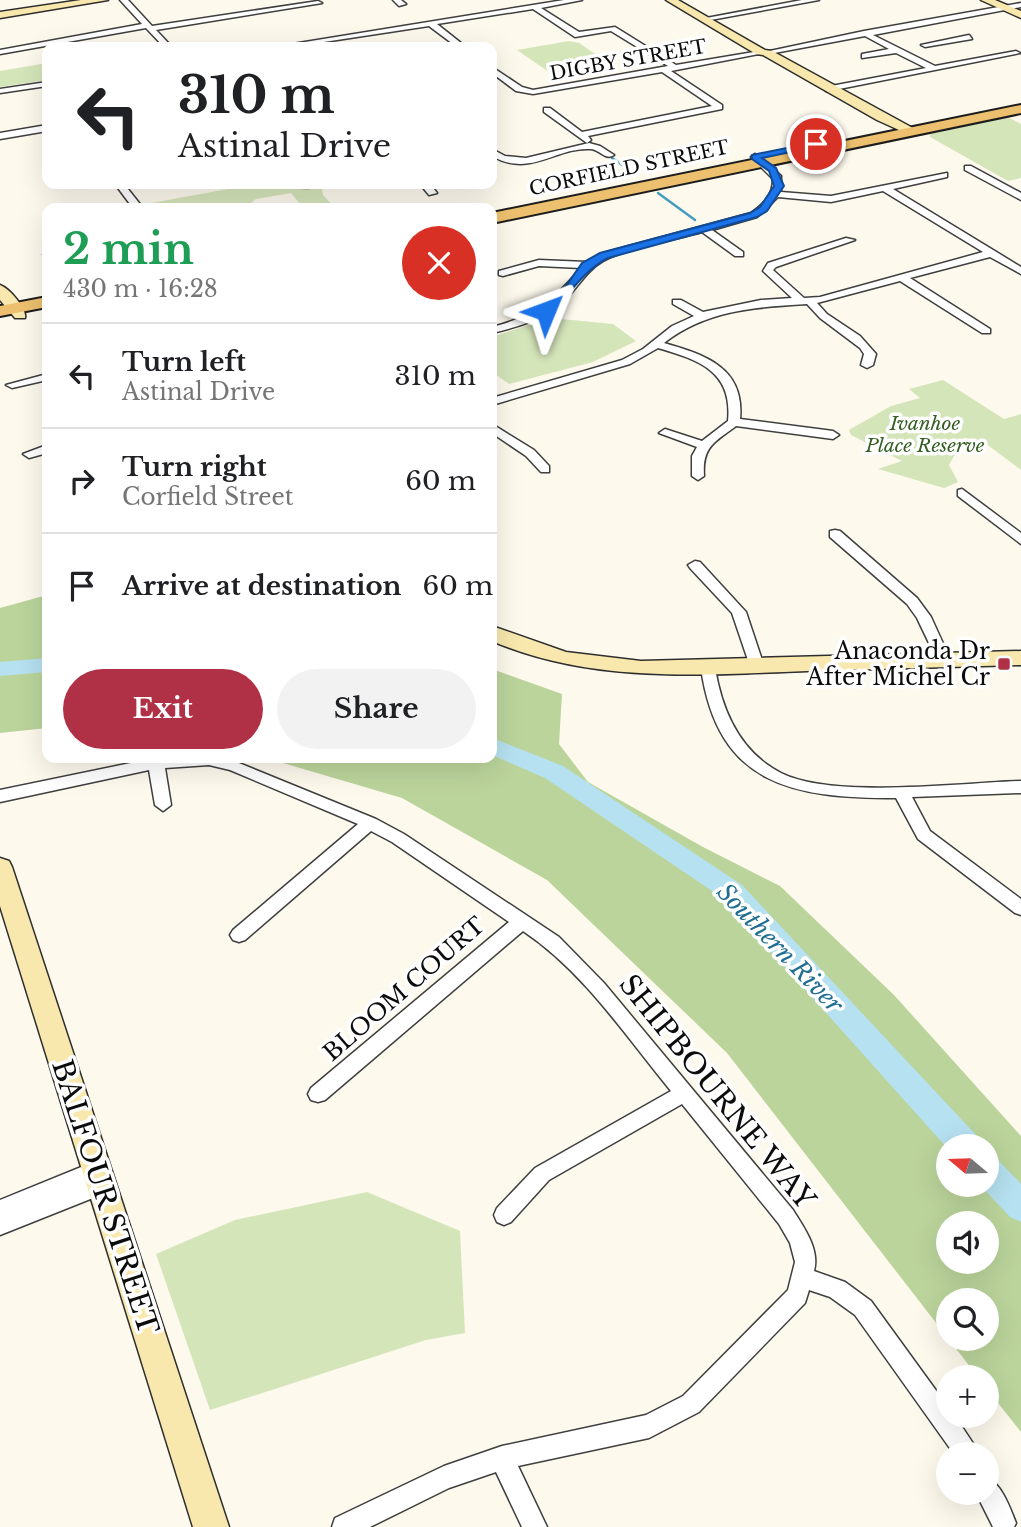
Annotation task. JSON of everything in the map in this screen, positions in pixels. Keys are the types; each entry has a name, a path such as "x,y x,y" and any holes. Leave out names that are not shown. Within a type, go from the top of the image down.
{"main road":[{"path":"0,15 103,0"},
{"path":"671,0 898,127"},
{"path":"987,6 1005,8 1021,15"},
{"name":"CORFIELD STREET","path":"497,217 1021,102"},
{"name":"CORFIELD STREET","path":"898,127 1021,109"},
{"name":"CORFIELD STREET","path":"497,210 759,160"},
{"path":"5,308 42,303"},
{"path":"5,308 42,310"},
{"path":"497,635 552,656 597,665 708,668 1021,659"},
{"name":"BALFOUR STREET","path":"0,867 98,1177"}],"street":[{"path":"124,0 163,42"},
{"path":"310,42 578,0"},
{"path":"705,19 814,0"},
{"path":"60,42 318,3"},
{"path":"1005,8 1021,5"},
{"name":"DIGBY STREET","path":"497,72 527,92 921,23 987,6"},
{"path":"534,7 577,37 614,27 674,67"},
{"path":"430,23 455,42"},
{"path":"921,23 934,29"},
{"path":"864,33 934,69"},
{"path":"944,34 954,39"},
{"path":"925,44 969,37"},
{"path":"0,52 42,45"},
{"path":"865,56 897,50"},
{"path":"829,89 1016,53"},
{"path":"581,135 719,107 663,69"},
{"path":"0,91 42,85"},
{"path":"547,110 581,135 588,141 589,146"},
{"path":"0,136 42,129"},
{"path":"497,155 521,160 589,146 610,155"},
{"path":"503,272 539,263 585,265 652,240 754,215 776,194 778,178 759,160"},
{"path":"968,168 1021,197"},
{"path":"776,194 831,199 944,175"},
{"path":"885,188 1021,271"},
{"path":"123,189 134,203"},
{"path":"429,189 432,193"},
{"path":"704,228 739,254"},
{"path":"850,240 783,260 768,271 818,312 864,344 870,354 867,365"},
{"path":"497,400 626,362 676,328 701,315 738,306 806,301 904,279 992,253"},
{"path":"497,328 546,311 570,288 585,265"},
{"path":"904,279 986,331"},
{"path":"677,302 701,315"},
{"path":"656,344 692,355 722,371 729,383 737,412 734,422 703,445 695,461 698,475"},
{"path":"12,385 42,378"},
{"path":"734,422 833,435"},
{"path":"497,431 530,453 545,469"},
{"path":"665,433 703,445"},
{"path":"29,454 42,450"},
{"path":"962,493 1021,540"},
{"path":"835,534 912,601 924,617 944,661"},
{"path":"695,565 739,612 757,666"},
{"path":"708,668 718,715 733,741 777,777 817,789 900,791 1021,787"},
{"path":"156,763 163,805"},
{"name":"SHIPBOURNE WAY","path":"0,796 156,763"},
{"name":"SHIPBOURNE WAY","path":"222,763 370,823 398,838 553,943 597,988 786,1217 803,1250 804,1278"},
{"path":"900,791 924,835 1021,908"},
{"path":"239,935 370,823"},
{"name":"BLOOM COURT","path":"318,1094 352,1068 522,921"},
{"path":"504,1215 542,1174 684,1093"},
{"path":"0,1210 98,1177"},
{"path":"0,1224 98,1177"},
{"name":"BALFOUR STREET","path":"98,1177 211,1527"},
{"path":"344,1527 444,1478 502,1458 649,1426 691,1404 785,1310 797,1296 804,1278 837,1289 863,1308 959,1442"},
{"path":"502,1458 535,1527"},
{"path":"995,1505 1004,1523"}],"green space":[{"path":"569,41 579,43 604,60 546,70 517,50"},
{"path":"42,64 42,81 0,87 0,71"},
{"path":"1008,117 1021,124 1021,178 1008,181 930,137 930,134"},
{"path":"228,189 322,189 323,195 330,203 299,203 291,193 256,199 251,203 152,203"},
{"path":"551,318 613,324 636,341 593,362 509,384 497,376 497,335"},
{"name":"Ivanhoe Place Reserve","path":"943,380 1004,419 1021,414 1021,470 985,443 964,438 949,465 958,482 944,488 878,469 902,461 851,435 849,430 891,406 920,398 909,389"},
{"path":"42,596 42,729 0,733 0,608"},
{"path":"497,671 562,694 559,744 588,782 703,847 780,886 894,995 1021,1136 1021,1432 999,1404 999,1365 969,1365 958,1351 999,1351 999,1288 936,1288 936,1323 727,1053 547,880 402,798 283,763 497,763"},
{"path":"367,1192 460,1231 465,1333 426,1340 210,1410 156,1254 235,1220"}],"waterway":[{"path":"612,158 634,173"},
{"path":"658,193 695,220"},
{"name":"Southern River","path":"0,669 42,665"},
{"name":"Southern River","path":"497,748 554,772 733,892 955,1134"},
{"name":"Southern River","path":"999,1183 1021,1207"}],"place":[{"name":"Anaconda Dr After Michel Cr","path":"1004,664"}],"route":[{"path":"546,311 570,288 585,265 604,256 652,240 754,215 764,209 776,194 778,178 773,170 755,157 816,144"}]}
